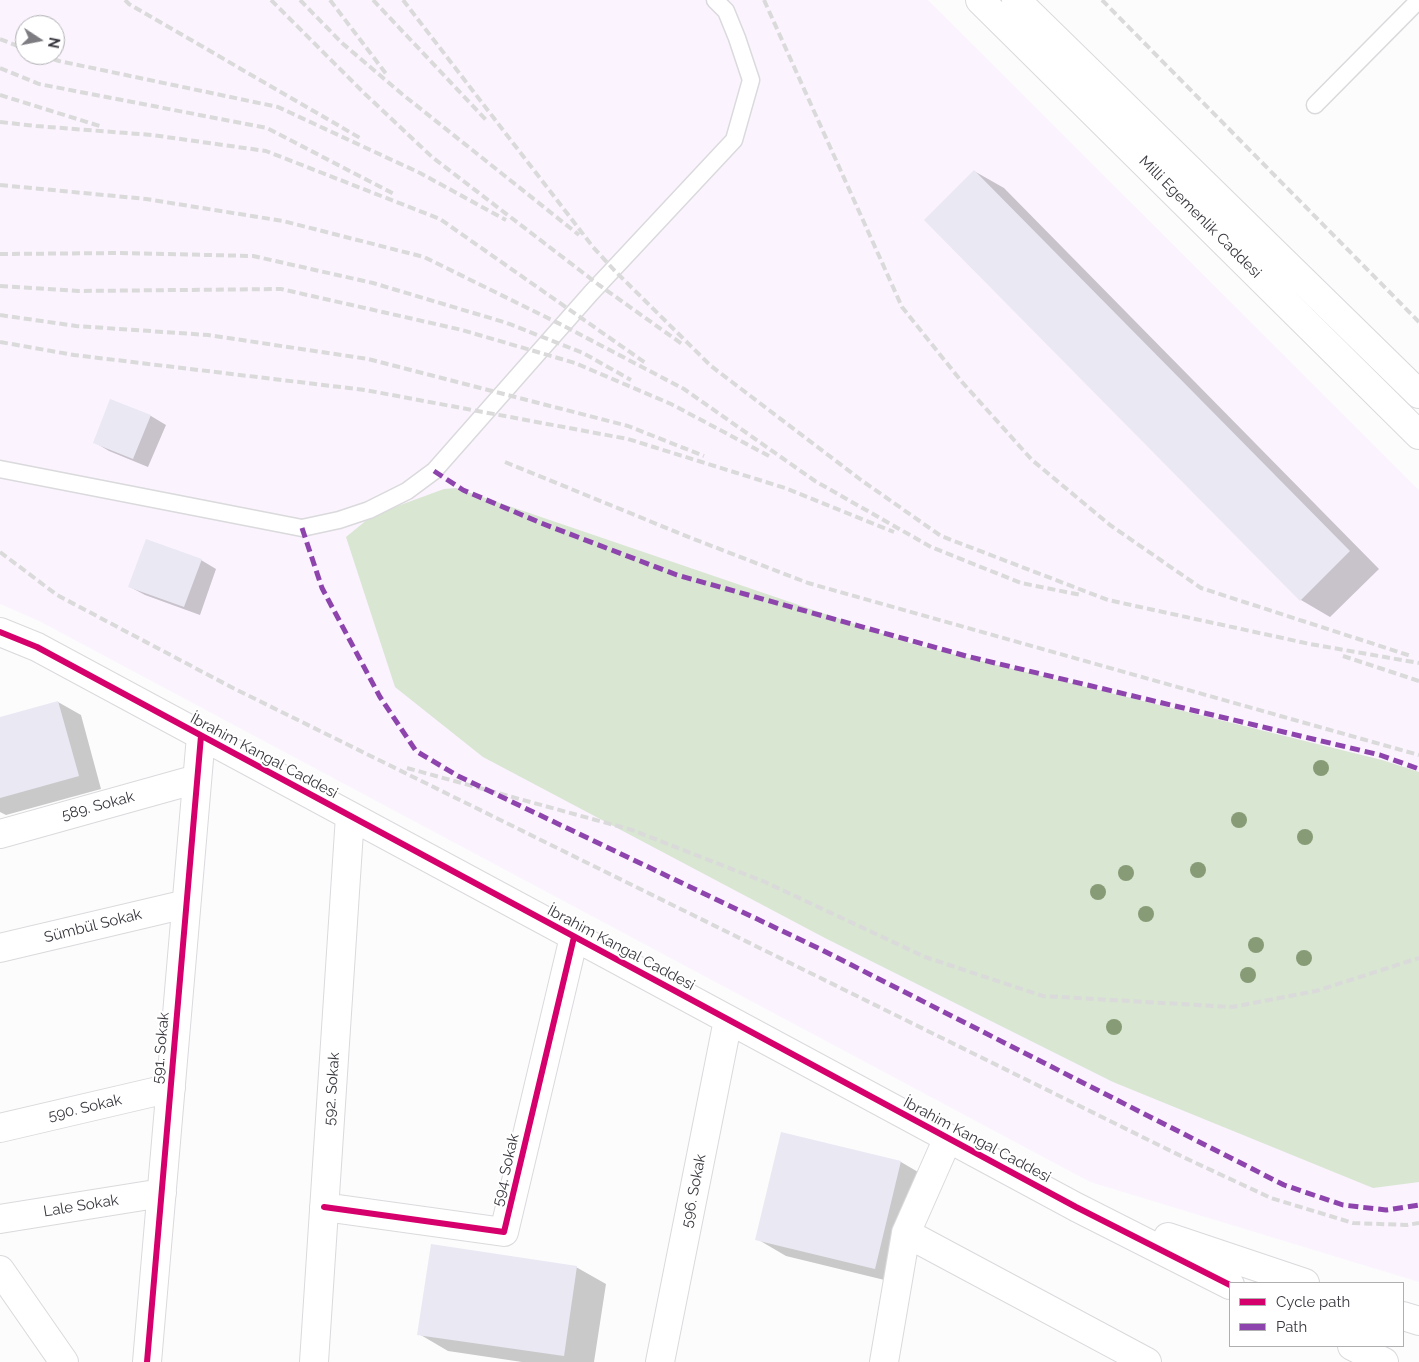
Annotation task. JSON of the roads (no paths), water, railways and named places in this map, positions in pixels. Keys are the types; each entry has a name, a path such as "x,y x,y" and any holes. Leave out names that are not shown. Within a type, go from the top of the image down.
{"street":[{"name":"Milli Egemenlik Caddesi","path":"980,0 1419,435"},
{"name":"Milli Egemenlik Caddesi","path":"1016,0 1419,394"},
{"name":"İbrahim Kangal Caddesi","path":"0,632 37,647 1076,1207 1229,1284"},
{"name":"591. Sokak","path":"147,1362 200,736"},
{"name":"589. Sokak","path":"0,834 197,779"},
{"name":"592. Sokak","path":"314,1362 350,816"},
{"name":"Sümbül Sokak","path":"0,948 186,904"},
{"name":"594. Sokak","path":"324,1207 504,1232 574,937"},
{"name":"596. Sokak","path":"660,1362 728,1020"},
{"name":"590. Sokak","path":"0,1128 170,1088"},
{"path":"884,1362 906,1233 948,1138"},
{"name":"Lale Sokak","path":"0,1219 162,1193"},
{"name":"İbrahim Kangal Caddesi","path":"1076,1207 1302,1282"},
{"path":"906,1233 1147,1362"},
{"path":"0,1270 64,1362"},
{"path":"1404,1316 1419,1321"},
{"path":"1354,1347 1384,1362"}],"lane":[{"path":"0,469 302,528 369,510 406,491 434,471 595,289 734,140 751,80 726,11 715,0"},
{"path":"1315,105 1419,0"}],"railway":[{"path":"125,0 360,138"},
{"path":"271,0 365,94 432,157 599,285 682,344"},
{"path":"300,0 342,43 402,94 579,235"},
{"path":"330,0 387,75"},
{"path":"373,0 488,122"},
{"path":"403,0 593,247 614,270 711,366 861,480 941,536 1108,600 1310,644 1419,663"},
{"path":"764,0 902,307 962,382 1032,460 1110,525 1201,588 1411,656"},
{"path":"1102,0 1419,322"},
{"path":"0,39 15,45"},
{"path":"65,62 278,107 420,173 506,220"},
{"path":"0,68 39,84 267,128 394,194"},
{"path":"0,95 103,127"},
{"path":"0,122 152,135 266,151 440,219 647,364"},
{"path":"0,185 146,199 283,221 424,257 562,325 684,389 815,481 931,547 1021,583 1081,595"},
{"path":"0,254 120,253 253,256 373,283 507,323 583,353 631,380"},
{"path":"0,286 78,291 281,289 462,330 575,363 671,404 769,456"},
{"path":"0,315 76,326 208,335 368,359 628,426 704,456"},
{"path":"0,342 74,355 365,390 628,439 785,488 894,532"},
{"path":"505,462 691,538 808,583 1419,755"},
{"path":"0,552 57,595 233,688 1183,1157 1271,1198 1353,1223 1407,1225 1419,1223"},
{"path":"1343,656 1419,681"},
{"path":"407,768 632,830 765,882 925,957 1043,996 1232,1007 1316,991 1419,958"}]}
